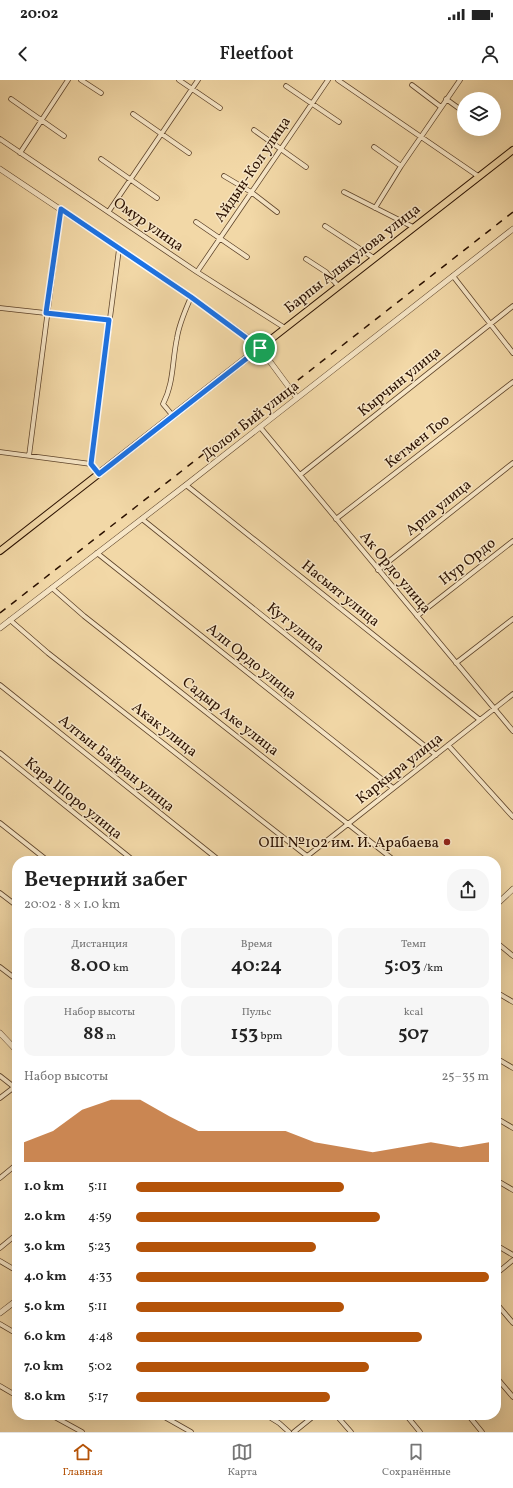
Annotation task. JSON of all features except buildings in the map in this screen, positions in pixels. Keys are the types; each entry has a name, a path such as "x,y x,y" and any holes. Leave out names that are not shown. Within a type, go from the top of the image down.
{"main road":[{"name":"Барпы Алыкулова улица","path":"0,551 513,150"}],"street":[{"path":"20,153 68,80"},
{"path":"81,80 101,93"},
{"path":"179,80 220,108"},
{"path":"109,211 198,80"},
{"name":"Айдын-Кол улица","path":"197,272 328,80"},
{"path":"338,80 478,176"},
{"path":"375,208 401,166 460,80"},
{"path":"412,85 441,107"},
{"path":"286,86 340,122"},
{"path":"446,99 457,107"},
{"path":"11,100 64,136"},
{"path":"133,114 189,153"},
{"path":"254,130 306,167"},
{"name":"Омур улица","path":"0,139 109,211 197,272 285,328"},
{"path":"374,148 401,166"},
{"path":"101,158 157,198"},
{"path":"0,169 191,297 260,348 297,398"},
{"path":"224,176 252,192 277,212"},
{"path":"344,192 413,227"},
{"path":"29,456 46,313 61,209"},
{"path":"196,222 247,257"},
{"path":"325,226 374,258"},
{"name":"Долон Бий улица","path":"0,628 186,485 513,229"},
{"path":"91,464 119,249"},
{"path":"306,259 326,272 338,286"},
{"path":"453,276 513,353"},
{"path":"172,416 163,404 171,383 176,338 183,315 191,297"},
{"name":"Кырчын улица","path":"300,475 513,306"},
{"path":"0,308 109,320"},
{"name":"Кетмен Тоо","path":"336,519 513,382"},
{"name":"Ак Ордо улица","path":"260,427 513,731"},
{"path":"0,452 91,464 99,474"},
{"name":"Арпа улица","path":"378,570 513,463"},
{"name":"Насыят улица","path":"186,485 480,720"},
{"name":"Кут улица","path":"142,519 436,755"},
{"name":"Нур Ордо","path":"417,616 513,541"},
{"name":"Алп Ордо улица","path":"97,553 393,788"},
{"name":"Садыр Аке улица","path":"52,588 84,616 389,856"},
{"path":"456,663 513,619"},
{"name":"Акак улица","path":"10,620 48,653 307,856"},
{"name":"Алтын Байран улица","path":"0,684 214,856"},
{"name":"Каркыра улица","path":"307,856 513,694"},
{"path":"448,744 513,817"},
{"name":"Кара Шоро улица","path":"0,753 128,856"},
{"path":"0,823 42,856"},
{"path":"501,900 512,890"},
{"path":"0,893 12,902"},
{"path":"501,946 513,956"},
{"path":"0,967 12,976"},
{"path":"501,995 513,1002"},
{"path":"0,1032 12,1045"},
{"path":"501,1061 513,1068"},
{"path":"0,1076 12,1084"},
{"path":"0,1098 12,1089"},
{"path":"501,1121 513,1128"},
{"path":"0,1178 12,1168"},
{"path":"501,1183 513,1190"},
{"path":"0,1248 12,1238"},
{"path":"501,1248 513,1255"},
{"path":"501,1270 513,1260"},
{"path":"0,1261 12,1268"},
{"path":"0,1313 12,1304"},
{"path":"501,1309 513,1323"},
{"path":"0,1324 12,1331"},
{"path":"501,1382 513,1397"},
{"path":"0,1386 12,1393"},
{"path":"60,1420 82,1432"},
{"path":"170,1420 192,1432"},
{"path":"276,1420 280,1422 289,1432"},
{"path":"294,1432 309,1420"},
{"path":"340,1420 351,1432"},
{"path":"410,1420 420,1432"},
{"path":"472,1420 482,1432"}],"railway":[{"path":"0,613 513,212"}],"place":[{"name":"ОШ №102 им. И. Арабаева","path":"447,842"}],"route":[{"path":"61,209 191,297 260,348 99,474 91,464 109,320 46,313 61,209"}]}
